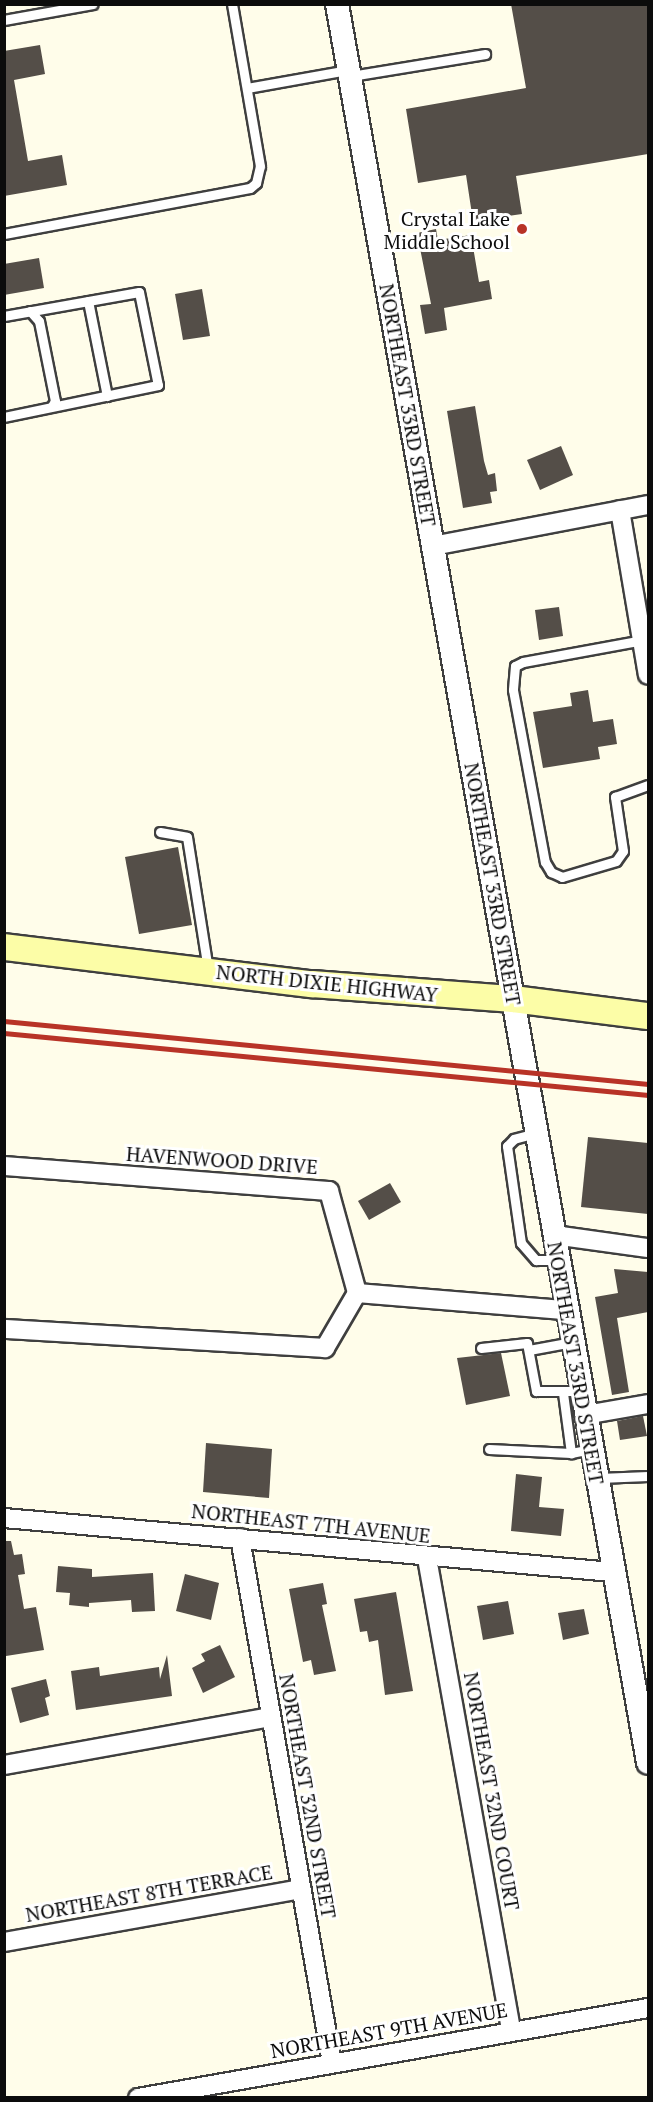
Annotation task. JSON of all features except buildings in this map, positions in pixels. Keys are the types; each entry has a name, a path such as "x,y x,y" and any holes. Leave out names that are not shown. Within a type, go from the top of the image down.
{"main road":[{"name":"NORTH DIXIE HIGHWAY","path":"4,947 418,995 513,999 648,1016"}],"street":[{"name":"NORTHEAST 33RD STREET","path":"337,4 538,1133 572,1342 572,1392 585,1415 581,1451 596,1478 648,1763"},
{"path":"433,546 648,505"},
{"path":"620,510 648,675"},
{"name":"HAVENWOOD DRIVE","path":"4,1166 329,1191 357,1293"},
{"path":"554,1235 648,1248"},
{"path":"4,1329 325,1348 357,1293 566,1310"},
{"path":"585,1415 648,1404"},
{"name":"NORTHEAST 7TH AVENUE","path":"4,1518 240,1538 427,1558 614,1572"},
{"name":"NORTHEAST 32ND STREET","path":"240,1538 332,2063"},
{"name":"NORTHEAST 32ND COURT","path":"427,1558 512,2031"},
{"path":"4,1765 271,1717"},
{"name":"NORTHEAST 8TH TERRACE","path":"4,1942 301,1889"},
{"name":"NORTHEAST 9TH AVENUE","path":"138,2097 648,2008"}],"lane":[{"path":"4,20 93,4"},
{"path":"4,234 250,188 260,177 260,166 232,4"},
{"path":"247,88 485,54"},
{"path":"4,316 139,292 158,386 4,417"},
{"path":"88,301 107,396"},
{"path":"30,311 39,321 55,400 52,406"},
{"path":"643,640 523,662 512,674 545,862 551,872 562,877 616,861 623,850 615,797 648,785"},
{"path":"160,832 187,837 208,969"},
{"path":"538,1133 514,1139 507,1146 507,1156 521,1243 537,1260 558,1260"},
{"path":"529,1350 572,1342"},
{"path":"481,1348 527,1343 536,1391 572,1392 581,1451 489,1449"},
{"path":"596,1478 648,1476"}],"railway":[{"path":"4,1021 648,1084"},
{"path":"4,1033 648,1095"}],"place":[{"name":"Crystal Lake Middle School","path":"522,229"}]}
